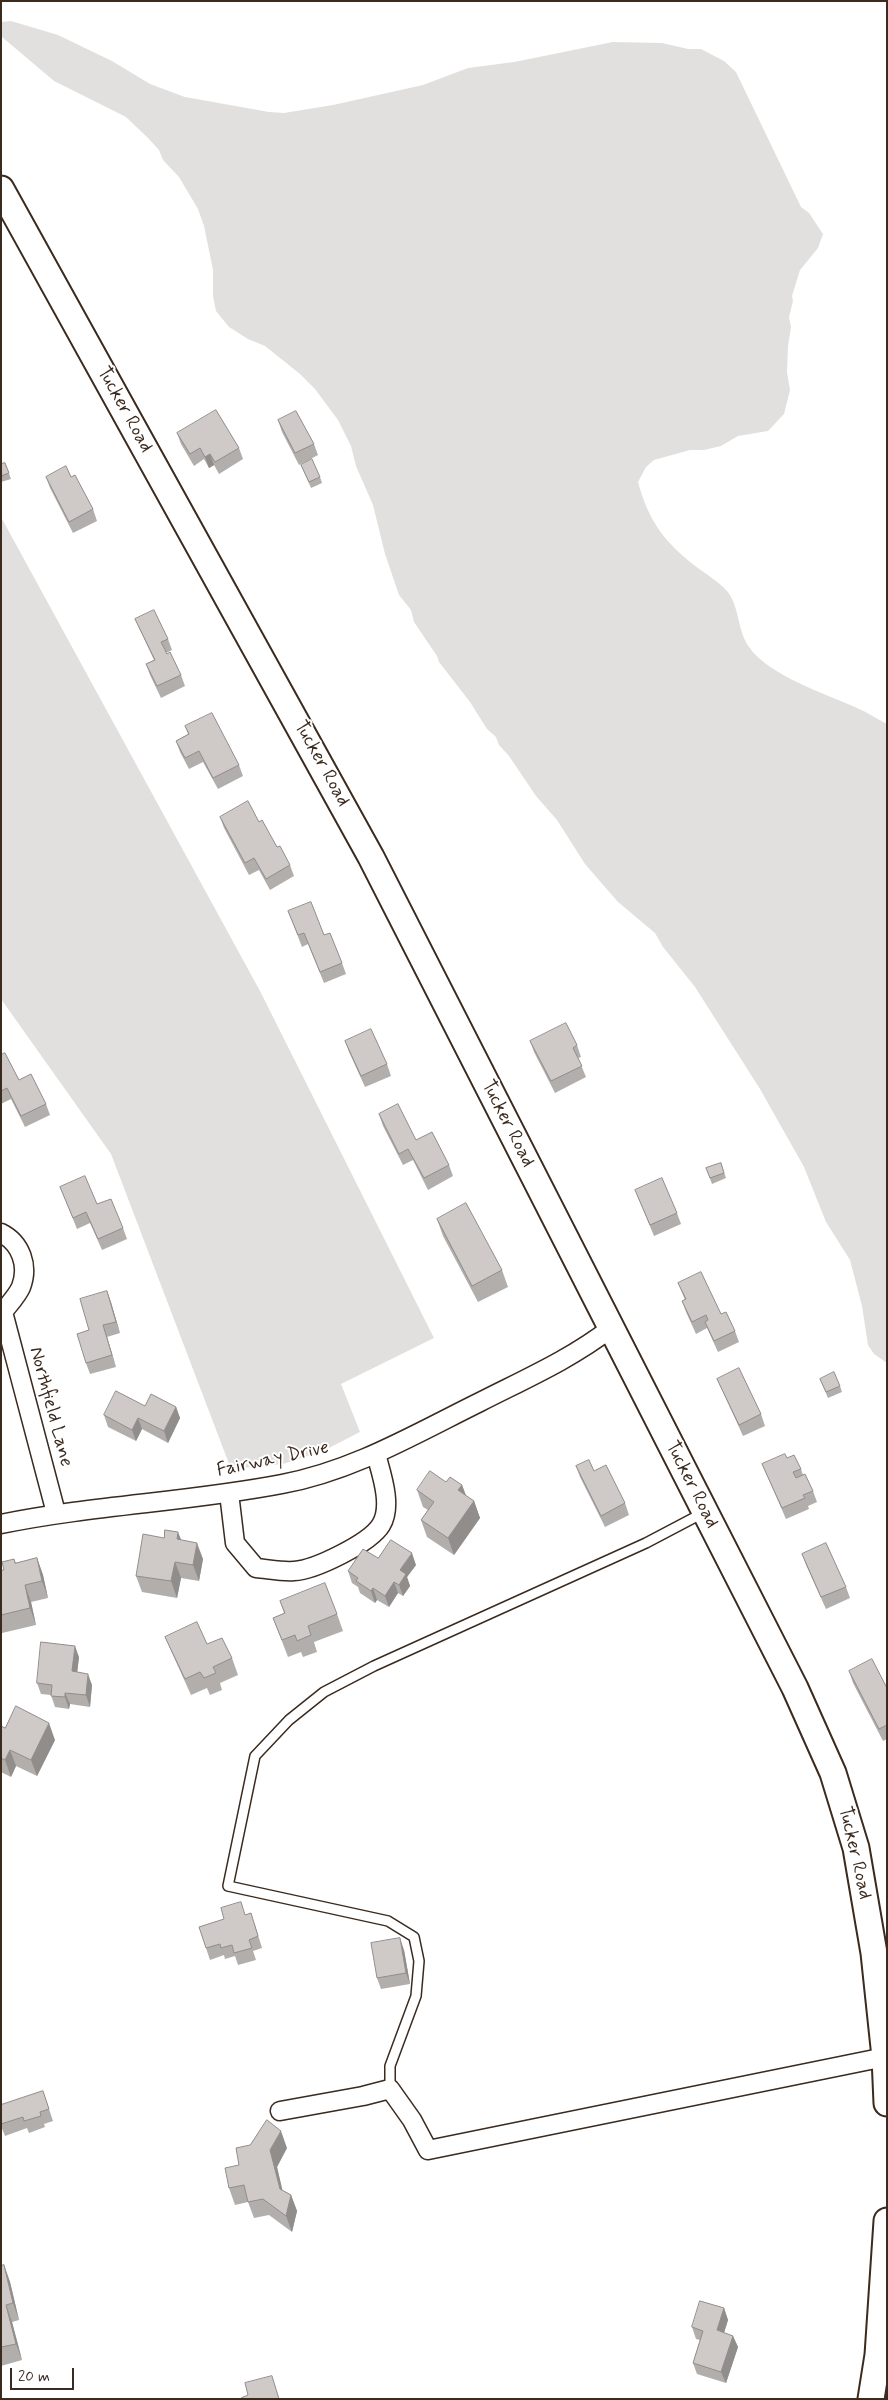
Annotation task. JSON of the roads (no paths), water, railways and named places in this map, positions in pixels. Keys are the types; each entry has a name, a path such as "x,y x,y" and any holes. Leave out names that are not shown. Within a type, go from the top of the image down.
{"main road":[{"name":"Tucker Road","path":"1,189 336,791 796,1688 842,1799 850,1824 862,1880 875,1962 885,2057 887,2103"},
{"path":"871,2399 878,2355 887,2221"}],"street":[{"name":"Northfield Lane","path":"1,1233 11,1238 21,1254 24,1273 20,1288 2,1312 56,1514"},
{"name":"Fairway Drive","path":"1,1524 56,1514 229,1493 308,1478 376,1454 559,1362 589,1345 611,1328"},
{"path":"229,1493 235,1543 256,1568 295,1571 336,1557 361,1545 382,1524 387,1496 376,1454"},
{"path":"280,2111 363,2096 390,2089 412,2120 428,2150 885,2057"}],"lane":[{"path":"390,2089 390,2066 416,1996 419,1961 414,1937 388,1921 228,1886 255,1756 290,1720 324,1692 357,1674 447,1631 646,1543 705,1512"}]}
